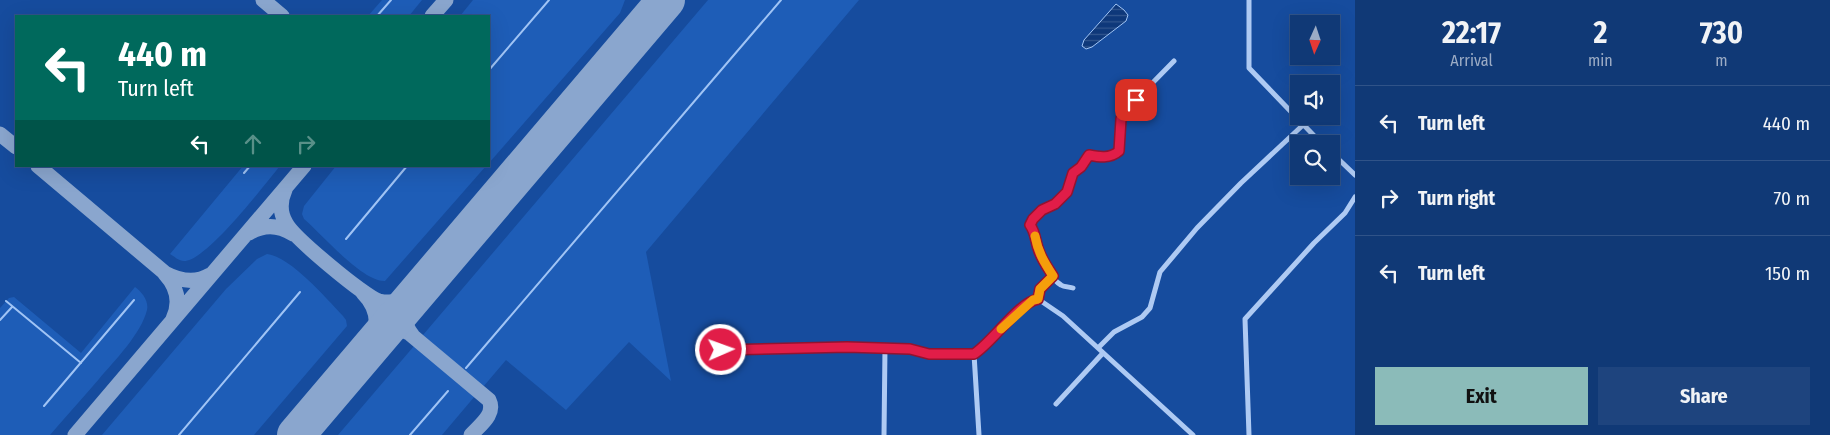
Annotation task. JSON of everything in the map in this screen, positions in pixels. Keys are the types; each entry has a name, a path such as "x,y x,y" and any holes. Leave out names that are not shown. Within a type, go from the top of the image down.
{"street":[{"path":"1249,0 1249,68 1290,111"},
{"path":"1073,288 1062,285 1053,276 1038,250 1034,231 1030,225 1042,210 1055,204 1067,192 1073,173 1081,167 1089,155 1108,156 1114,155 1119,151 1123,113 1174,60"},
{"path":"1098,348 1114,332 1142,317 1150,308 1160,272 1197,228 1244,180 1303,125 1313,135"},
{"path":"1340,161 1355,175"},
{"path":"1249,435 1245,319 1311,246 1345,213 1355,197"},
{"path":"1038,299 1040,289 1053,276"},
{"path":"721,350 829,347 910,349 929,354 974,354 1016,314 1033,300 1038,299 1063,316 1193,435"},
{"path":"884,435 885,348"},
{"path":"1056,404 1103,353"},
{"path":"974,354 979,435"}],"shaded area":[{"path":"382,0 422,0 410,15 369,15"},
{"path":"473,0 625,0 620,13 490,162 490,15 461,15"},
{"path":"708,0 859,0 646,252 671,381 629,342 566,410 506,360 483,387 423,335"},
{"path":"1116,4 1128,15 1126,21 1092,47 1086,49 1082,46 1084,40"},
{"path":"242,167 279,167 235,221 206,249 194,258 184,261 170,254"},
{"path":"335,167 485,167 385,281 365,274 342,256 304,219 302,214 304,206"},
{"path":"267,254 287,262 308,279 343,316 347,326 254,435 102,435 226,289 257,259"},
{"path":"135,287 140,291 147,303 147,310 139,328 120,355 50,435 0,435 0,308 9,298 14,297 81,353"},
{"path":"414,346 475,396 442,435 338,435"}],"waterway":[{"path":"378,15 391,0"},
{"path":"490,69 549,0"},
{"path":"466,368 781,0"},
{"path":"244,173 249,167"},
{"path":"346,239 406,167"},
{"path":"179,435 300,292"},
{"path":"44,406 134,300"},
{"path":"6,301 81,363"},
{"path":"0,320 12,307"},
{"path":"410,435 448,391"}],"taxiway":[{"path":"263,0 281,15"},
{"path":"433,15 446,0"},
{"path":"645,26 654,11 656,0"},
{"path":"0,134 15,146"},
{"path":"39,167 165,273 176,278 188,280 199,280 210,275"},
{"path":"75,435 303,167"},
{"path":"285,190 281,207 286,223 302,241 345,278 379,301 390,302 400,300 410,297 418,291"},
{"path":"249,233 260,228 277,227 293,234"},
{"path":"165,274 177,295 177,307 173,319"},
{"path":"363,293 375,312 376,320 375,334 369,349"},
{"path":"408,303 405,320 413,336"},
{"path":"378,338 393,330 409,333 489,400 491,405 489,415 471,435"}],"runway":[{"path":"296,435 666,0"}],"slow traffic":[{"path":"1001,329 1033,300 1038,299 1040,289 1053,276 1038,250 1035,236"}],"route":[{"path":"721,350 847,347 910,349 929,354 974,354 979,351 1016,314 1033,300 1038,299 1040,289 1053,276 1038,250 1034,231 1030,225 1033,219 1042,210 1055,204 1063,197 1067,192 1073,173 1081,167 1089,155 1103,157 1114,155 1119,151 1121,119 1123,113 1136,100"}]}
